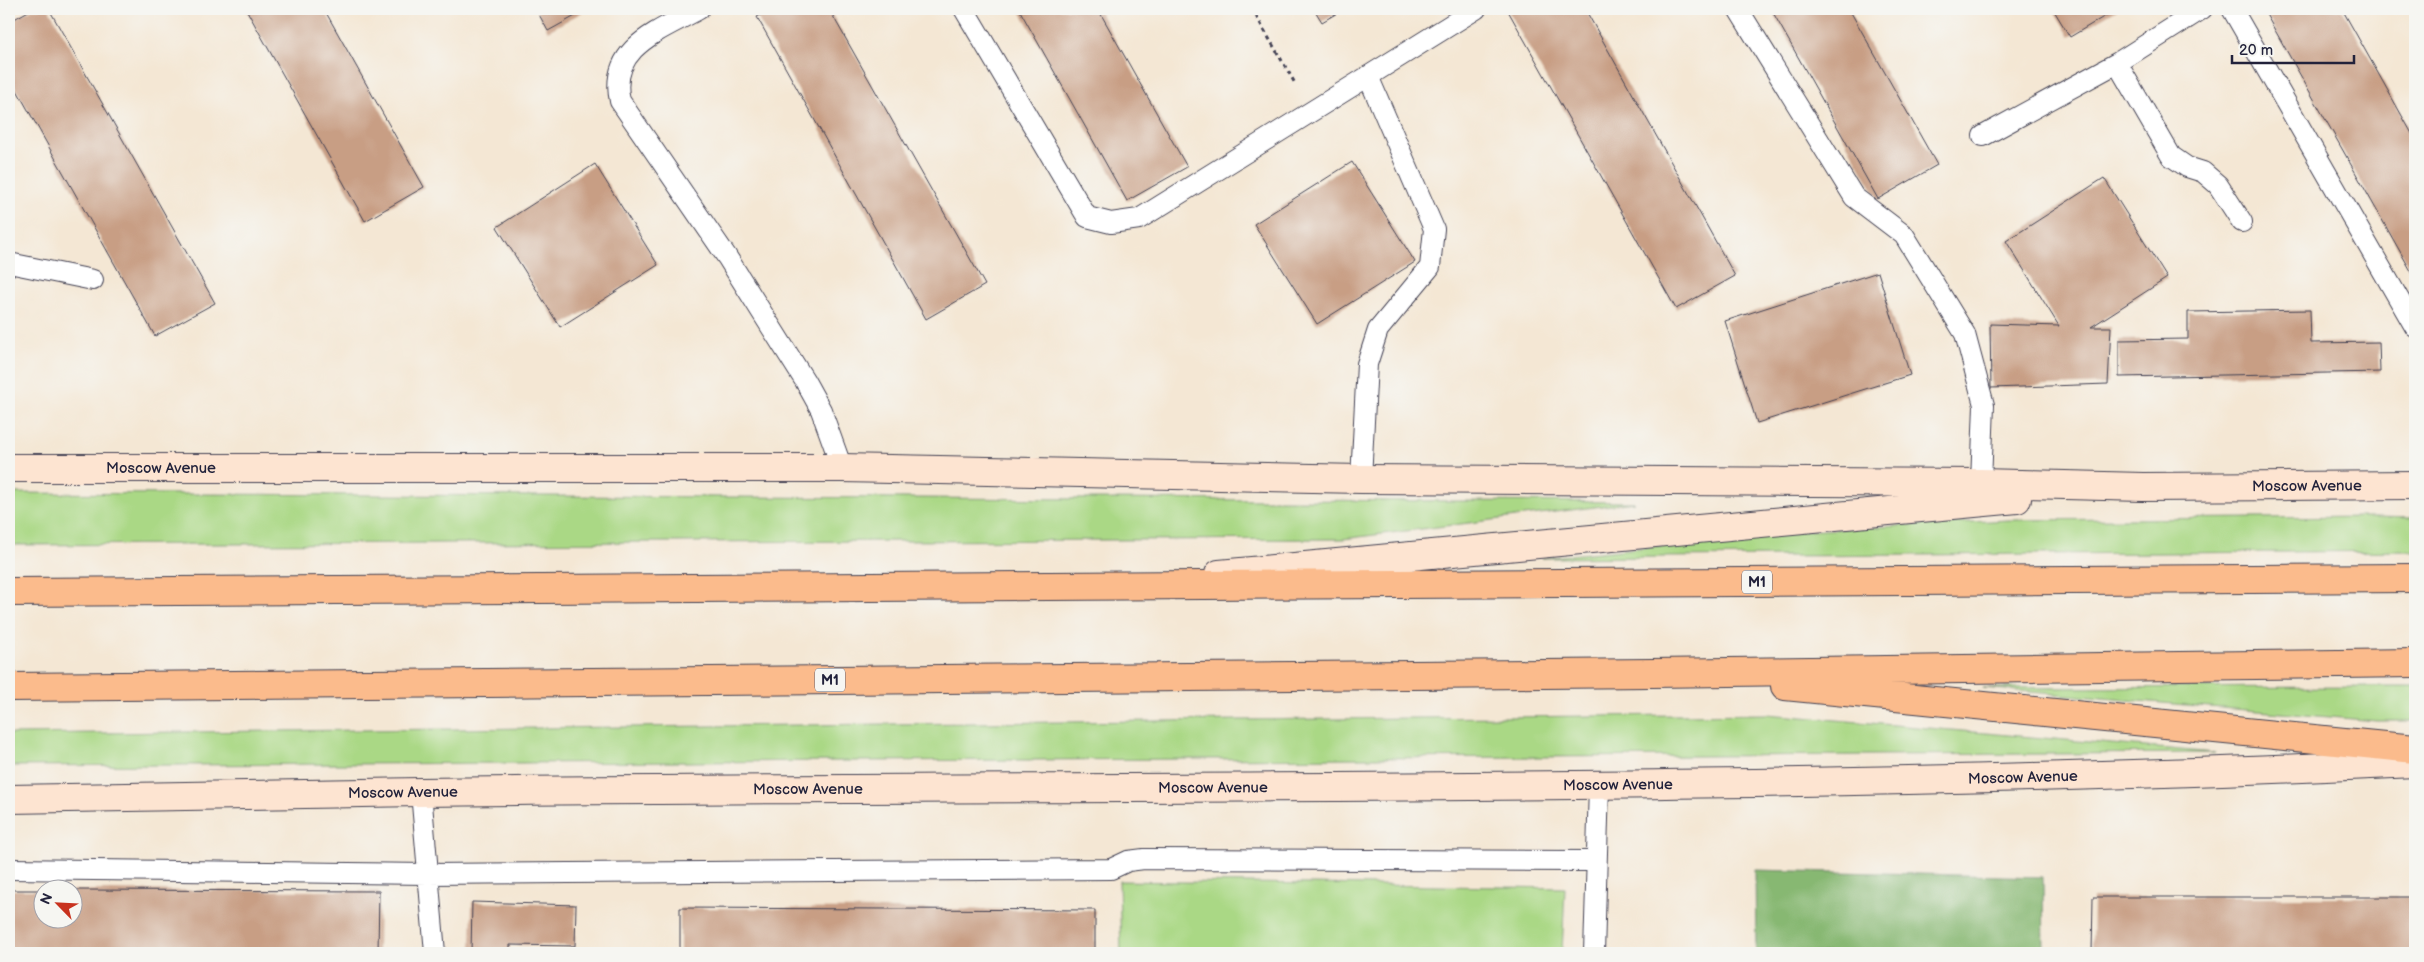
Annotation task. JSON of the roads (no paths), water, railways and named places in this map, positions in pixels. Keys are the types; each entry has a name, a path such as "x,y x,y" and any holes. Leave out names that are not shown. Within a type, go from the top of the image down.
{"highway":[{"name":"M1","path":"9,592 2415,578"},
{"name":"M1","path":"9,687 1652,673 2415,663"},
{"path":"1652,673 2415,749"}],"main road":[{"name":"Moscow Avenue","path":"9,468 842,468 1361,479 1981,483 2143,487 2415,485"},
{"path":"1098,586 2143,487"},
{"name":"Moscow Avenue","path":"9,800 421,792 1599,786 2254,770 2415,763"}],"lane":[{"path":"699,9 644,40 627,55 619,71 617,86 620,101 727,257 805,381 822,410 842,468"},
{"path":"964,9 1087,217 1111,224 1139,219 1476,9"},
{"path":"1738,9 1854,197 1904,235 1965,334 1984,406 1981,483"},
{"path":"1983,136 2117,63 2202,9"},
{"path":"2232,9 2415,327"},
{"path":"2117,63 2171,156 2187,167 2203,172 2218,185 2242,222"},
{"path":"1361,479 1367,364 1378,330 1430,267 1434,229 1368,76"},
{"path":"9,263 93,280"},
{"path":"1594,953 1599,786"},
{"path":"421,792 434,953"},
{"path":"9,869 428,874 1112,869 1128,861 1144,859 1596,861"}]}
